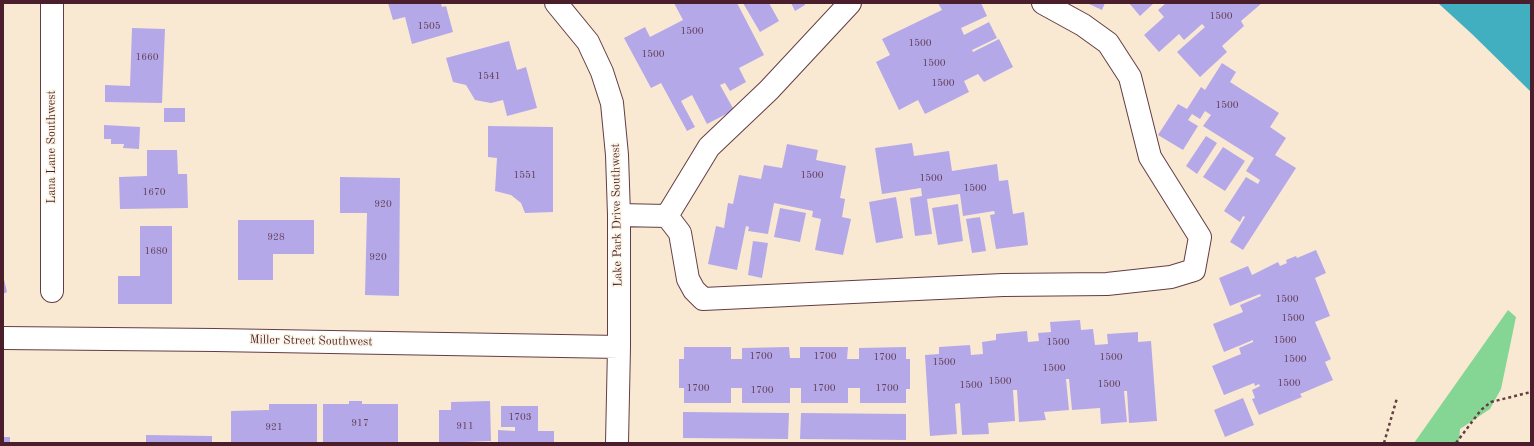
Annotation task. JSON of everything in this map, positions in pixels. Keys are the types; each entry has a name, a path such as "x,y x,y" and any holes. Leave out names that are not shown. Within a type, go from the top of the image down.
{"street":[{"name":"Lana Lane Southwest","path":"52,3 52,291"},
{"name":"Lake Park Drive Southwest","path":"556,3 588,42 602,72 612,103 617,156 618,215 619,347 617,443"},
{"path":"667,216 709,147 768,90 850,3"},
{"path":"667,216 680,233 688,279 694,290 703,299 1003,285 1107,284 1171,277 1194,270 1200,237 1150,157 1130,77 1108,43 1083,25 1043,3"},
{"path":"618,215 667,216"},
{"name":"Miller Street Southwest","path":"3,338 619,347"}],"path":[{"path":"1456,443 1481,410 1491,402 1498,399 1511,398 1531,392"},
{"path":"1384,443 1397,398"}],"green space":[{"path":"1508,310 1516,317 1501,389 1490,409 1460,429 1459,443 1414,443"}],"water":[{"path":"1438,3 1531,3 1531,92 1473,35"}],"building":[{"path":"388,3 441,3 442,7 446,6 453,32 412,44 405,17 393,20"},
{"path":"674,3 737,3 764,55 739,68 746,82 730,91 725,83 720,85 734,110 707,124 692,95 681,101 695,127 687,131 661,83 651,88 624,38 645,27 650,37 683,20"},
{"path":"743,3 769,3 779,21 760,32"},
{"path":"791,3 804,3 805,5 795,11"},
{"path":"938,3 981,3 987,16 961,28 964,35 989,22 997,38 972,50 973,52 999,39 1013,67 984,82 978,74 964,81 969,92 925,114 918,100 899,110 876,62 890,55 882,39 942,10"},
{"path":"1089,3 1105,3 1102,10"},
{"path":"1129,3 1154,3 1140,16"},
{"path":"1166,3 1262,3 1241,21 1244,26 1222,46 1227,52 1200,77 1177,52 1205,27 1202,24 1184,40 1179,34 1159,52 1144,35 1164,17 1158,10"},
{"path":"132,28 165,29 162,103 105,102 105,85 130,86"},
{"path":"509,41 517,70 526,67 537,108 507,116 503,100 491,103 475,100 466,85 453,82 446,58"},
{"path":"1222,63 1236,72 1230,82 1279,113 1270,127 1286,138 1275,155 1296,168 1243,250 1230,242 1245,217 1243,216 1240,222 1224,211 1246,177 1258,184 1260,180 1246,171 1254,158 1203,126 1211,115 1205,111 1200,119 1192,114 1188,120 1198,126 1183,150 1158,135 1178,104 1187,109 1201,87 1205,90"},
{"path":"164,108 185,108 185,122 164,122"},
{"path":"104,125 140,127 139,149 123,148 124,144 111,144 111,139 104,139"},
{"path":"488,126 553,127 553,212 525,213 521,203 511,195 495,191 497,158 488,157"},
{"path":"1206,136 1217,143 1197,174 1186,166"},
{"path":"912,143 914,156 949,151 952,171 997,164 999,181 1008,180 1013,214 1024,212 1028,245 996,249 990,215 995,214 994,211 963,216 960,194 927,199 932,234 915,236 910,198 922,196 921,188 882,194 875,148"},
{"path":"787,144 818,150 816,160 846,166 840,198 845,199 842,217 851,219 843,255 815,250 821,219 812,217 813,211 774,203 768,234 748,231 749,227 746,226 737,270 708,264 716,226 724,228 728,203 733,204 739,175 761,179 764,165 782,168"},
{"path":"1223,147 1245,161 1225,191 1203,177"},
{"path":"147,150 177,150 178,174 187,174 188,208 120,209 119,177 147,176"},
{"path":"340,177 400,178 399,296 365,295 367,213 340,213"},
{"path":"896,197 903,238 876,243 869,202"},
{"path":"958,204 963,241 938,245 932,208"},
{"path":"780,208 806,213 800,242 774,237"},
{"path":"980,217 986,251 972,253 966,219"},
{"path":"238,220 314,220 314,254 273,254 273,280 238,280"},
{"path":"140,226 172,226 172,304 118,304 118,276 140,276"},
{"path":"753,241 768,243 762,278 748,275"},
{"path":"1316,250 1326,273 1315,278 1330,316 1315,322 1331,359 1325,362 1333,380 1300,394 1302,397 1259,415 1252,399 1255,398 1252,390 1260,386 1259,384 1255,386 1254,383 1224,395 1212,366 1241,354 1239,348 1253,342 1253,340 1224,352 1213,324 1243,312 1240,305 1261,296 1260,294 1230,306 1219,278 1248,266 1252,275 1278,262 1280,266 1287,263 1286,260 1296,256 1297,258"},
{"path":"3,275 7,292 3,294"},
{"path":"1080,320 1081,330 1093,329 1095,345 1108,344 1107,334 1138,332 1138,342 1151,341 1157,421 1129,423 1127,391 1124,391 1127,422 1101,424 1100,408 1072,410 1069,379 1066,379 1069,410 1044,412 1046,420 1019,422 1017,390 1013,390 1015,421 988,423 989,434 962,435 960,403 955,404 957,434 930,436 925,355 939,354 939,347 970,345 971,355 983,354 982,342 996,340 996,334 1027,331 1028,342 1039,341 1038,333 1051,332 1050,322"},
{"path":"684,347 731,347 731,359 742,359 742,348 789,347 790,358 800,358 800,347 848,347 847,359 859,359 859,348 906,347 906,359 910,359 910,389 906,389 906,403 860,403 860,388 848,388 848,403 801,403 801,388 790,388 790,403 742,403 742,388 731,388 731,403 684,403 684,388 679,388 679,359 684,359"},
{"path":"1243,398 1254,425 1225,437 1214,410"},
{"path":"349,401 362,401 362,404 398,404 398,443 323,443 323,404 349,404"},
{"path":"490,401 491,441 439,443 439,410 451,410 451,402"},
{"path":"269,404 317,404 317,443 231,443 231,411 269,410"},
{"path":"501,406 538,406 538,431 554,431 554,443 498,443 498,430 515,431 515,427 501,427"},
{"path":"683,412 789,413 788,439 683,438"},
{"path":"801,413 906,414 906,440 800,439"},
{"path":"146,435 212,436 212,443 146,443"},
{"path":"3,437 10,437 10,443 3,443"}]}
